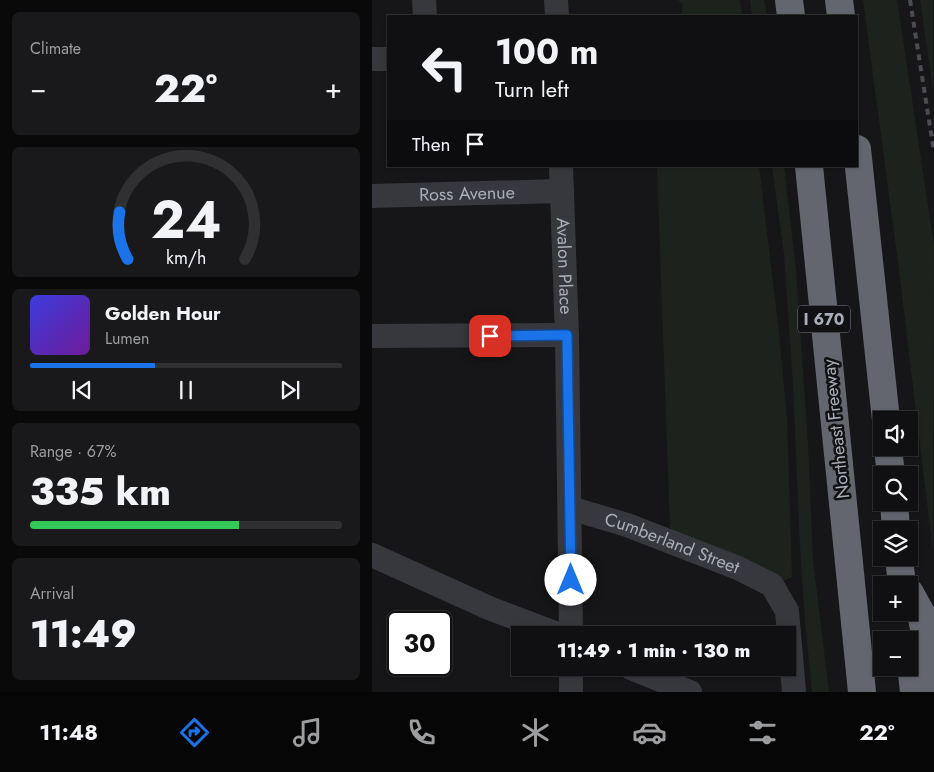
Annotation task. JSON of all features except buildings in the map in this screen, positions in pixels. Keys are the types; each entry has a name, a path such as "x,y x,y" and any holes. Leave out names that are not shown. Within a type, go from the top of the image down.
{"highway":[{"path":"789,0 791,15"},
{"path":"838,0 840,15"},
{"name":"I 670","path":"858,158 885,411"},
{"name":"Northeast Freeway","path":"808,167 841,471 862,692"},
{"path":"841,471 845,602 852,692"},
{"path":"918,608 921,613 934,680"},
{"path":"912,676 914,692"}],"street":[{"path":"424,0 425,15"},
{"path":"556,0 557,15"},
{"path":"372,59 387,59"},
{"name":"Avalon Place","path":"561,167 567,335 571,626"},
{"name":"Ross Avenue","path":"372,196 562,191"},
{"path":"372,336 567,335"},
{"name":"Cumberland Street","path":"570,508 636,528 738,568 772,585 787,611 794,692"},
{"path":"372,555 489,608 536,626"},
{"path":"571,676 571,692"},
{"path":"651,676 690,692"}],"shaded area":[{"path":"678,0 740,0 742,15 681,15 683,4"},
{"path":"750,0 764,0 767,15 752,15"},
{"path":"863,0 897,0 934,245 933,552 918,428 918,411 916,411"},
{"path":"920,0 933,0 933,90"},
{"path":"657,167 759,167 779,333 787,419 792,577 777,584 675,541 670,527"},
{"path":"772,167 784,167 796,269 808,445 813,560 829,692 812,692 800,546 793,384 784,254"}],"railway":[{"path":"910,0 934,152"}],"route":[{"path":"490,336 567,335 571,580"}]}
